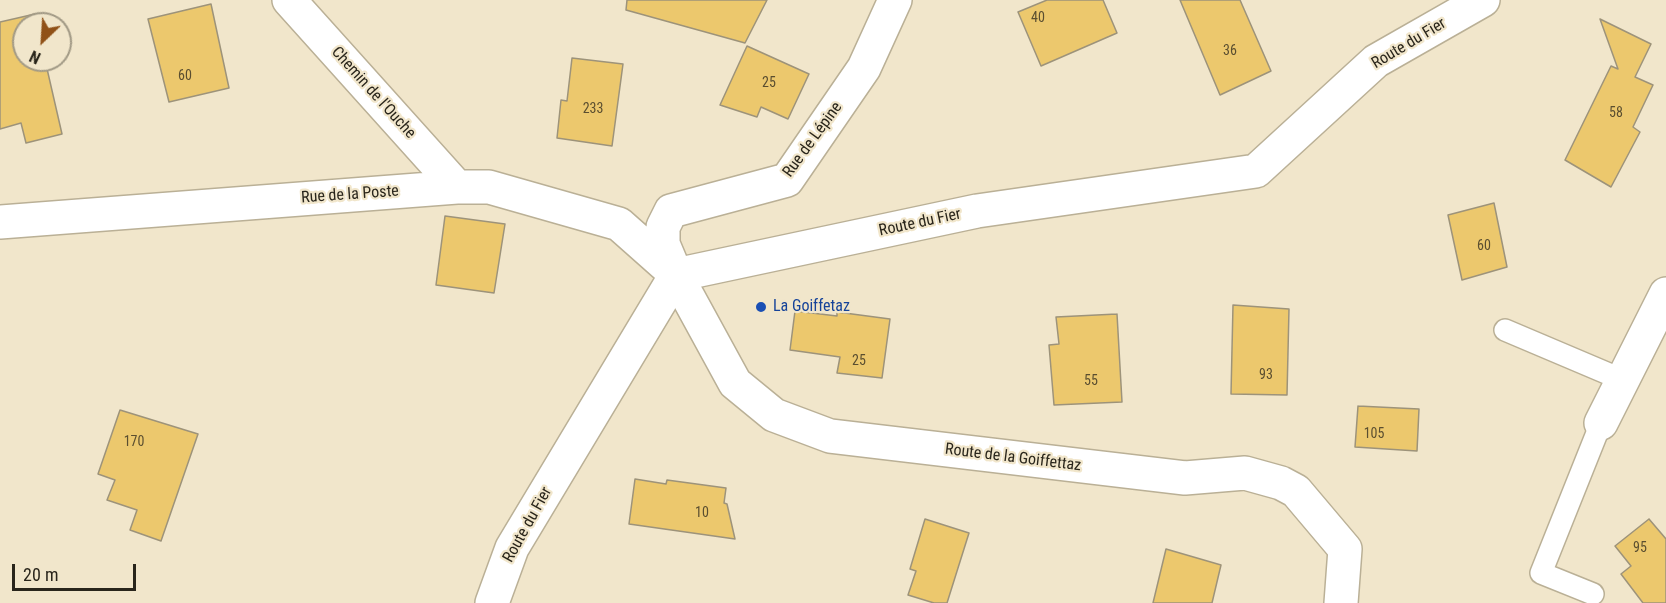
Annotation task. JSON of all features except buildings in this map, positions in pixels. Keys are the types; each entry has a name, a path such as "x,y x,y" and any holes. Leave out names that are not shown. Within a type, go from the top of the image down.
{"street":[{"name":"Chemin de l'Ouche","path":"289,0 457,187"},
{"name":"Rue de Lépine","path":"676,274 663,244 663,227 672,211 787,180 864,68 895,0"},
{"name":"Route du Fier","path":"492,603 512,548 676,274 977,211 1256,171 1376,61 1483,0"},
{"name":"Rue de la Poste","path":"0,222 457,187 489,187 620,224 676,274"},
{"name":"Route de la Goiffettaz","path":"676,274 735,383 774,414 830,436 1185,478 1245,473 1281,483 1296,491 1346,549 1341,603"},
{"path":"1601,423 1666,294"}],"lane":[{"path":"1505,330 1623,380"},
{"path":"1593,594 1541,573 1601,423"}],"place":[{"name":"La Goiffetaz","path":"761,307"}]}
